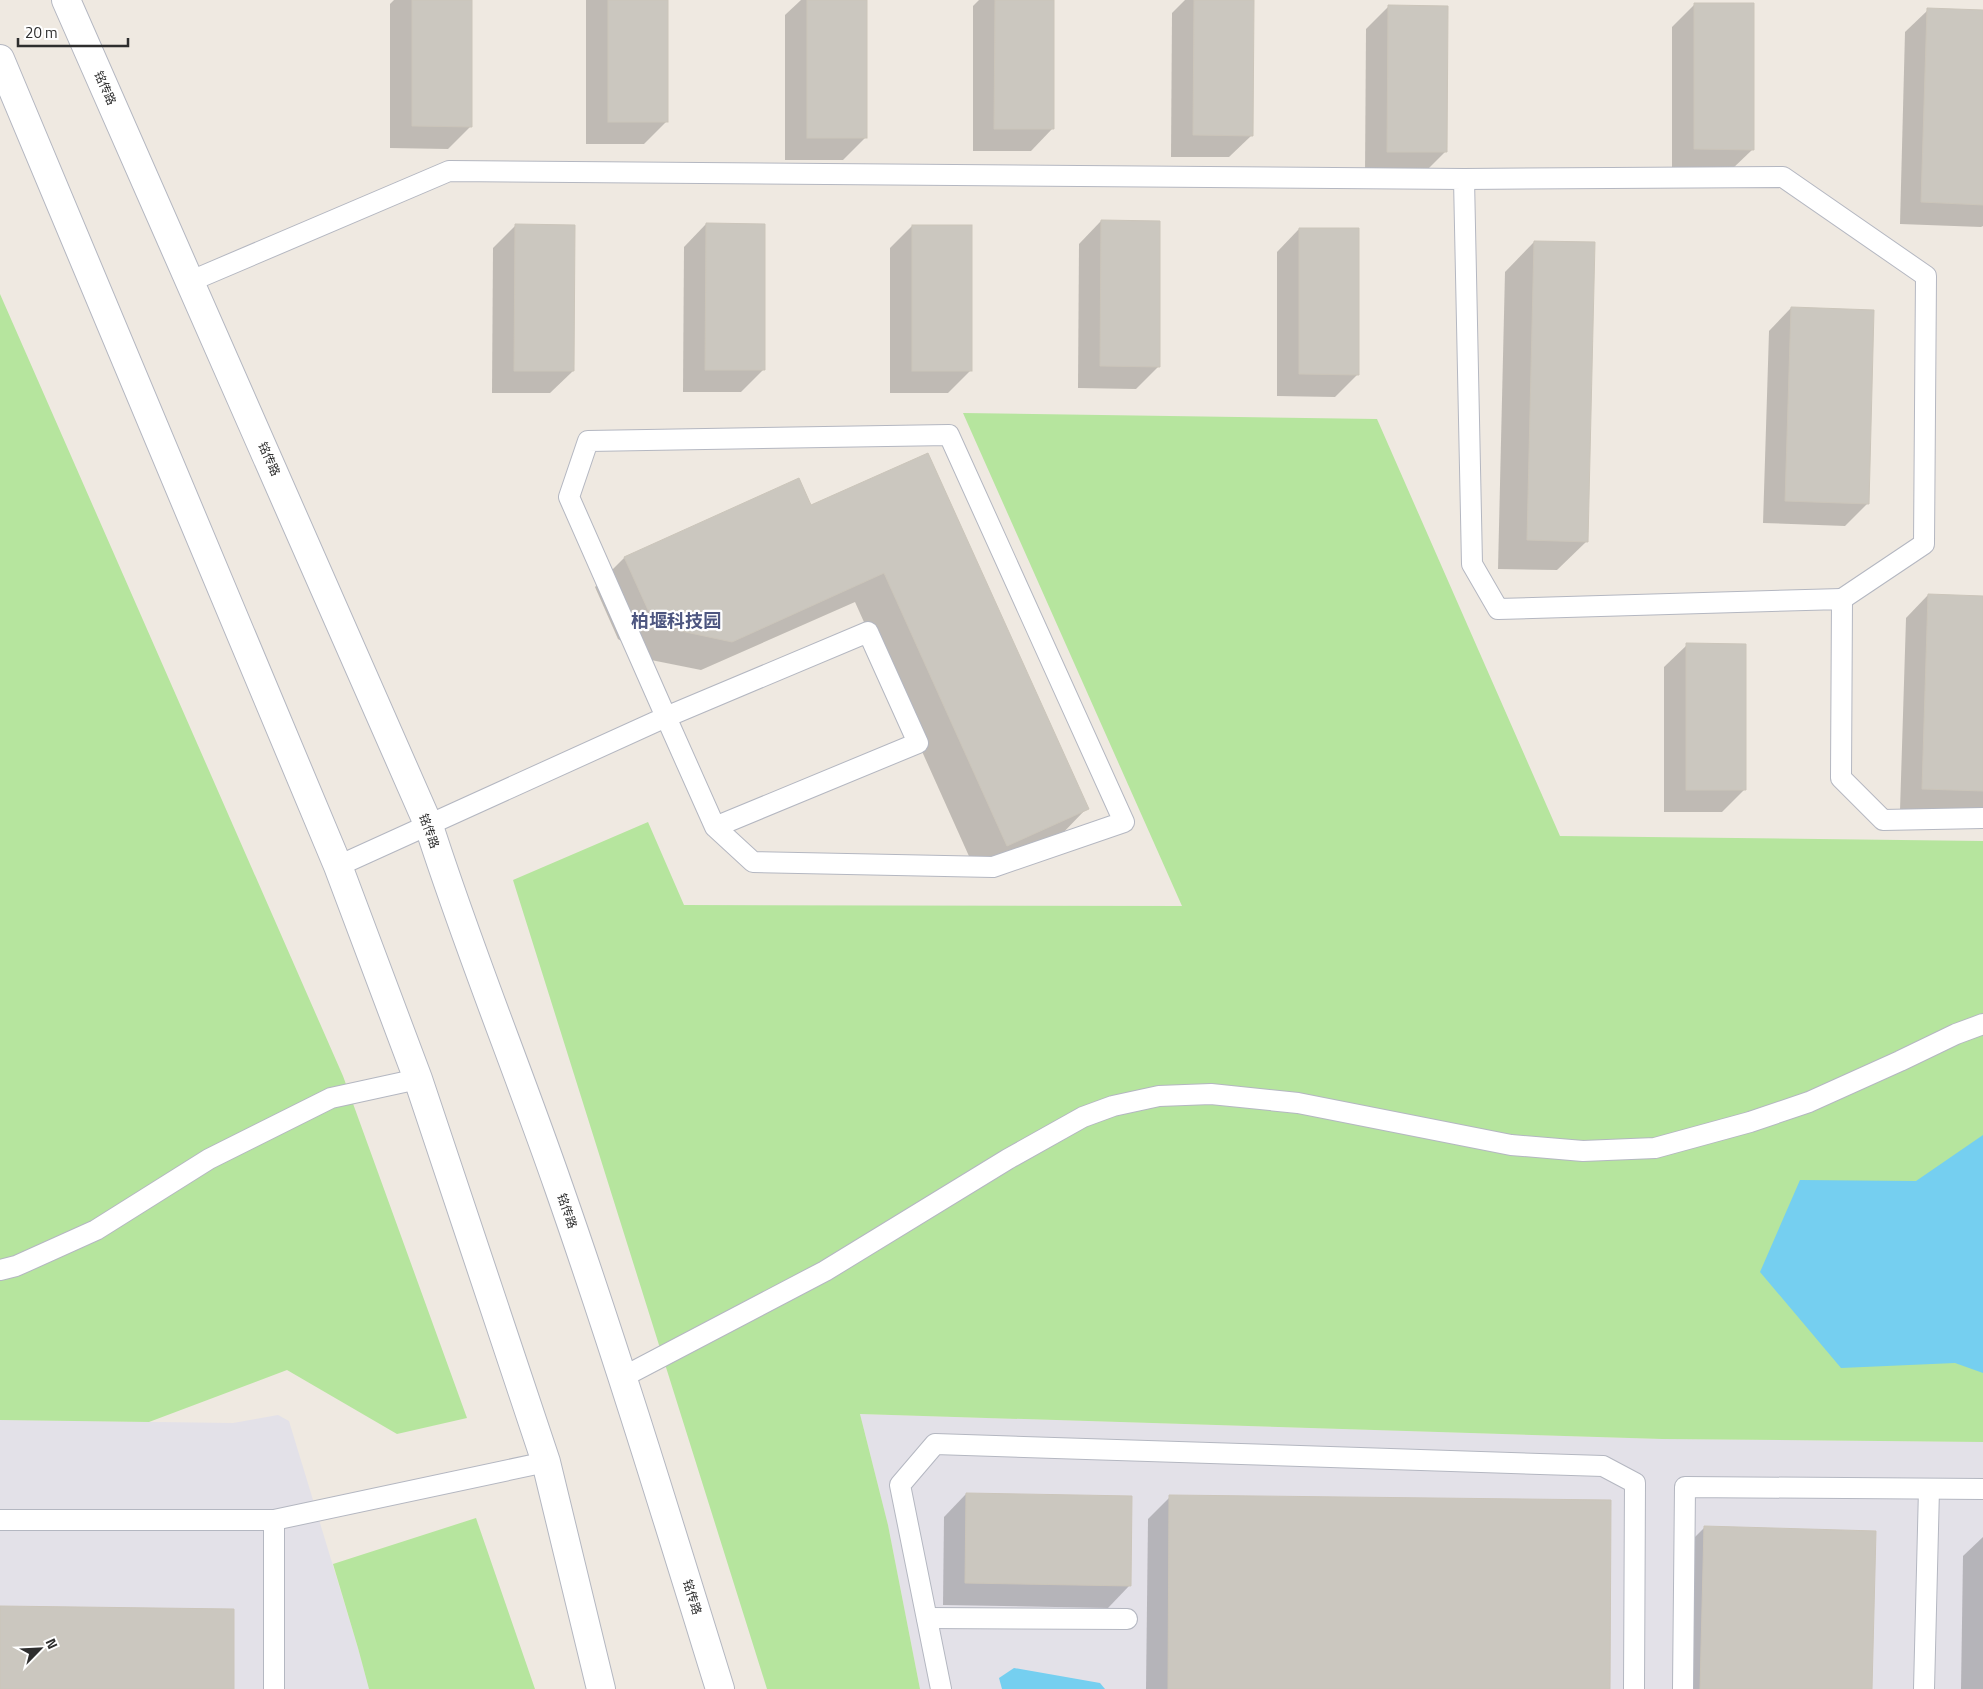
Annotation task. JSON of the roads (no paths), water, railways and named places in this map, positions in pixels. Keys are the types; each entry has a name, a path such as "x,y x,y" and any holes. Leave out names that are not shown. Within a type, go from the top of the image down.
{"main road":[{"name":"铭传路","path":"66,0 429,826 454,906 558,1185 623,1377 720,1689"},
{"path":"0,59 338,866 418,1079 546,1462 601,1689"}],"lane":[{"path":"190,281 449,171 1464,179 1783,177 1926,276 1924,544 1842,599 1498,609 1472,564 1464,179"},
{"path":"949,435 1124,822 993,867 753,862 715,827 666,717 569,497 588,441 949,435"},
{"path":"1842,599 1841,778 1883,820 1983,818"},
{"path":"338,866 666,717 868,632 918,743 715,827"},
{"path":"623,1377 825,1271 1008,1159 1083,1117 1113,1106 1159,1096 1211,1094 1298,1103 1511,1145 1583,1151 1655,1148 1750,1122 1809,1102 1956,1034 1983,1024"},
{"path":"0,1270 16,1266 96,1230 209,1159 331,1098 418,1079"},
{"path":"941,1689 900,1485 935,1444 1603,1466 1635,1483 1634,1689"},
{"path":"0,1520 274,1520 546,1462"},
{"path":"1683,1689 1685,1487 1983,1489"},
{"path":"1924,1689 1928,1489"},
{"path":"274,1520 274,1689"},
{"path":"926,1618 1127,1619"}],"water":[{"path":"1983,1135 1983,1373 1955,1363 1841,1368 1760,1272 1800,1180 1916,1181"},
{"path":"1014,1668 1100,1683 1105,1689 1002,1689 999,1678"}],"district":[{"name":"柏堰科技园","path":"676,621"}]}
